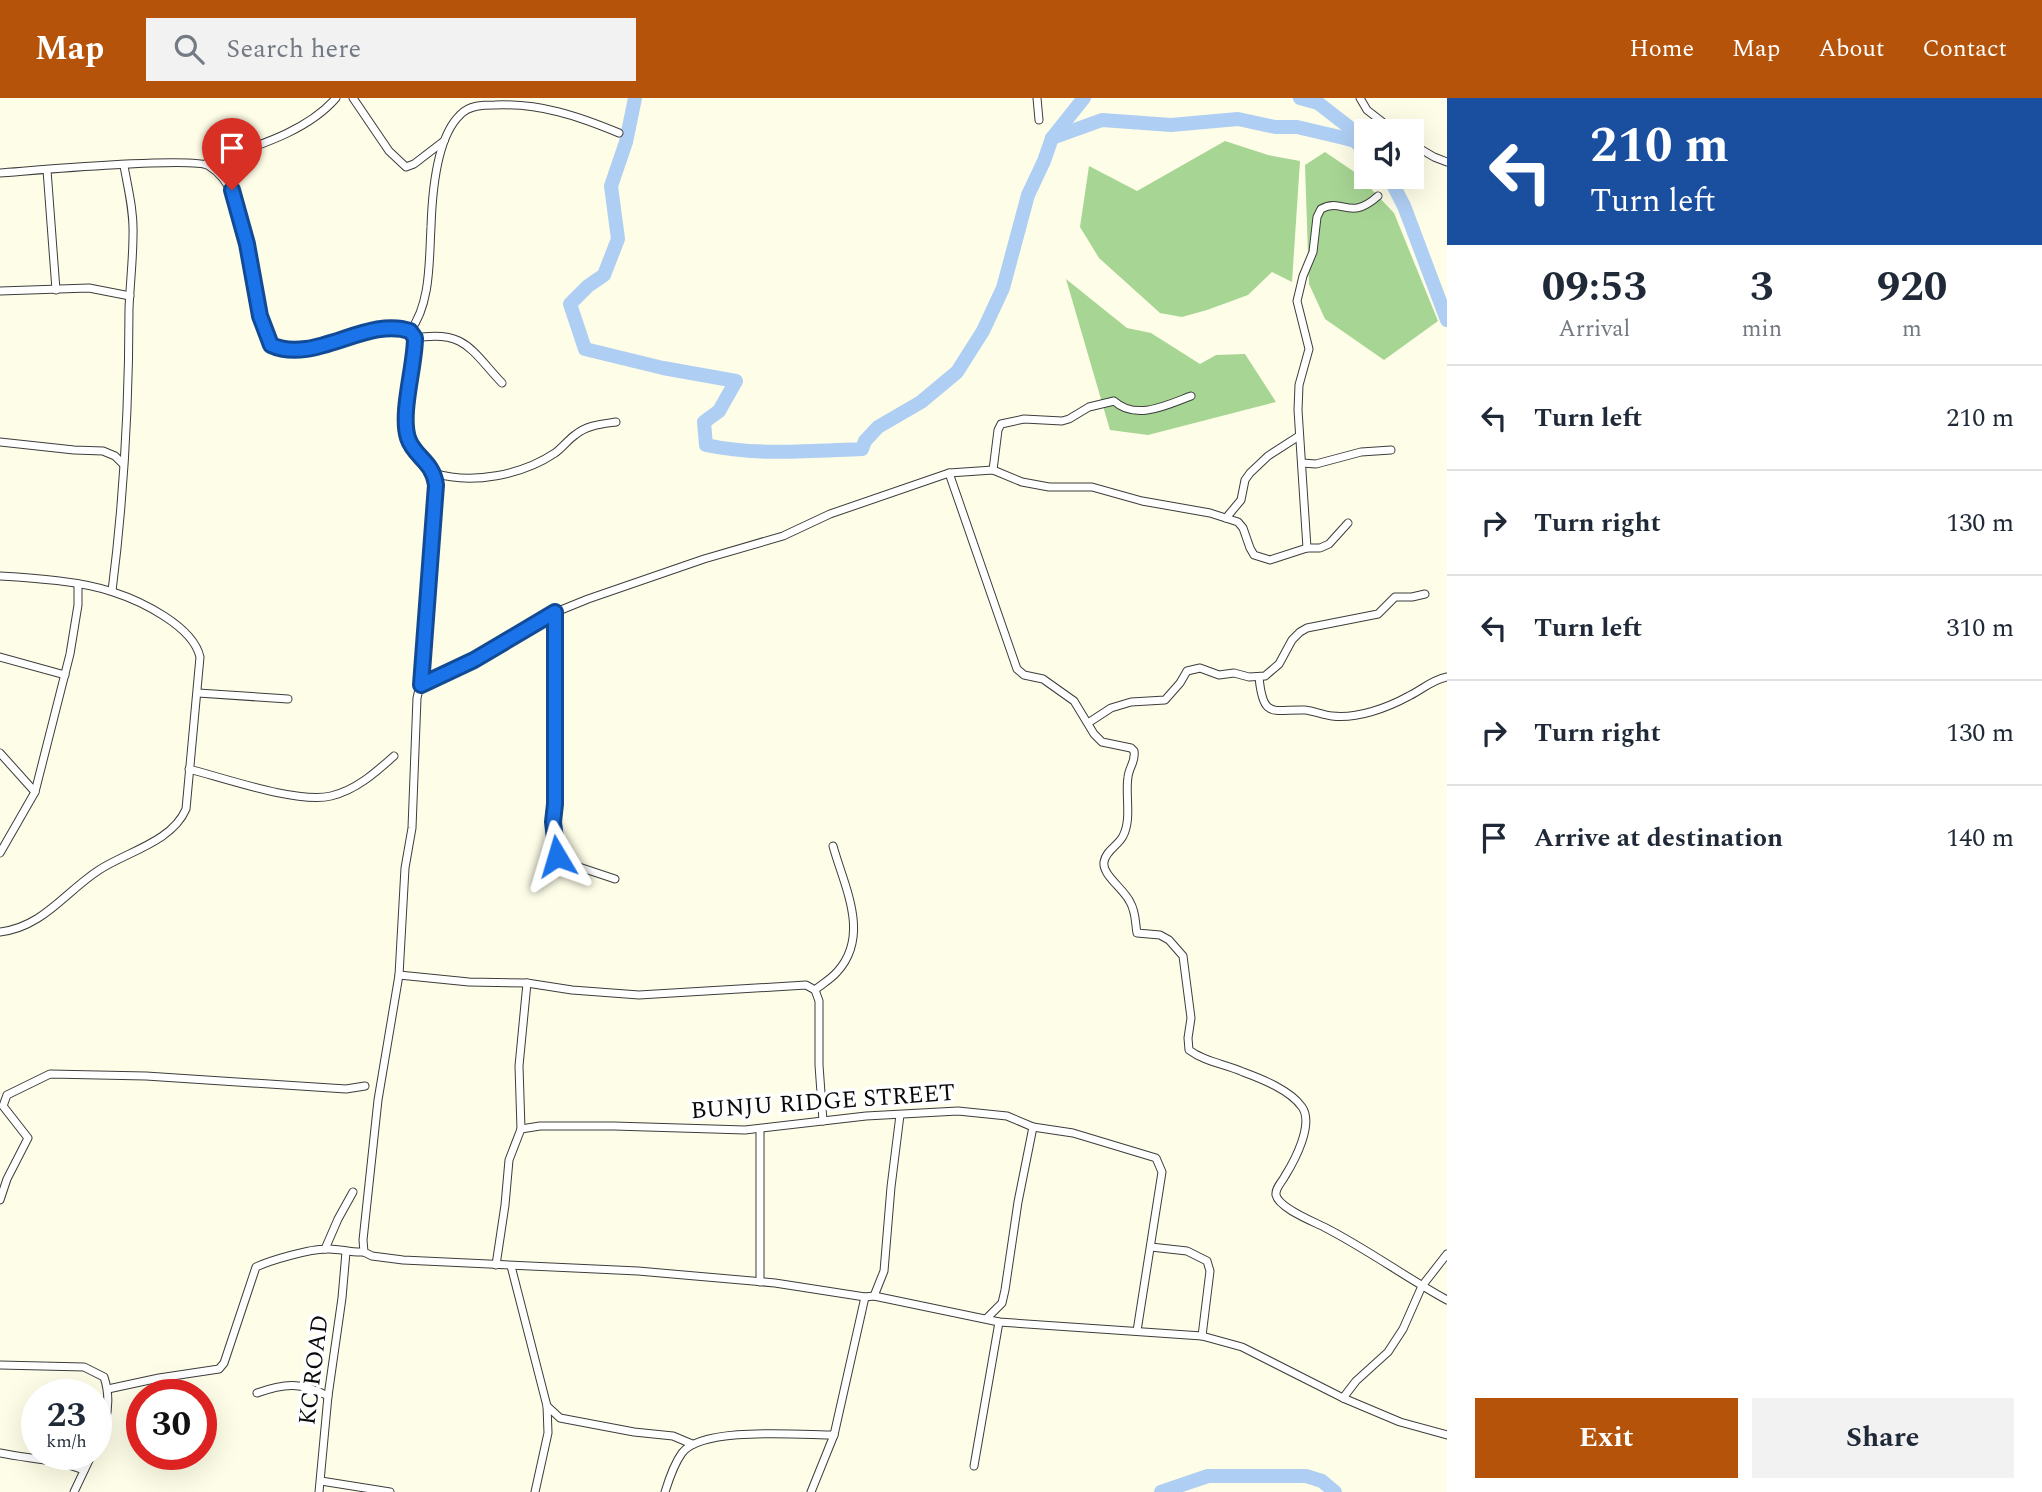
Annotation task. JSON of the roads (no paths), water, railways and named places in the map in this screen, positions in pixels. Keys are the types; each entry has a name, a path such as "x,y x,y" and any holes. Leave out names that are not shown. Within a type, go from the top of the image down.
{"street":[{"path":"205,164 285,133 304,123 336,98"},
{"path":"353,98 389,151 406,167 445,141"},
{"path":"1037,98 1039,120"},
{"path":"1360,98 1367,110 1379,119"},
{"path":"616,422 582,429 555,452 519,470 475,478 447,477 434,472 411,445 407,436 412,335 421,311 430,250 435,177 450,127 460,113 470,107 498,105 548,108 576,115 619,133"},
{"path":"1424,151 1447,162"},
{"path":"0,173 192,162 205,164 219,174 232,190 247,244 260,316 271,345 281,350 303,349 390,327 412,335 451,336 459,340 502,383"},
{"path":"112,591 123,493 129,399 134,232 124,166"},
{"path":"47,170 56,290"},
{"path":"1307,548 1299,385 1309,349 1297,301 1313,252 1317,217 1325,206 1357,209 1366,207 1378,196"},
{"path":"0,290 89,288 130,296"},
{"path":"993,470 1001,424 1024,419 1062,421 1088,407 1114,401 1126,410 1150,410 1191,396"},
{"path":"1226,518 1241,500 1245,480 1250,473 1268,456 1300,436"},
{"path":"0,442 103,451 115,456 123,464"},
{"path":"1301,463 1316,464 1361,452 1391,450"},
{"path":"421,685 474,660 555,612 683,566 783,536 830,514 949,472 993,470 1022,481 1049,487 1105,489 1142,501 1226,518 1238,522 1244,528 1250,548 1254,555 1260,558 1270,559 1307,548 1320,548 1329,544 1348,523"},
{"path":"364,1252 378,1100 399,975 405,868 412,828 416,698 421,685 435,505 434,472"},
{"path":"949,472 1017,669 1024,675 1043,679 1074,701 1081,715 1102,742 1134,751 1135,760 1128,774 1123,838 1106,856 1104,868 1131,903 1138,933 1160,935 1169,940 1183,956 1191,1018 1189,1051 1197,1057 1243,1072 1289,1094 1305,1111 1307,1120 1303,1134 1292,1163 1277,1188 1279,1201 1294,1212 1369,1251 1447,1300"},
{"path":"0,576 32,578 112,591 151,609 191,636 198,647 200,657 186,809 181,820 171,830 83,880 60,903 33,922 22,928 0,932"},
{"path":"0,853 35,792 65,675 75,626 78,585"},
{"path":"1088,723 1111,708 1131,702 1165,700 1187,671 1200,668 1219,675 1234,673 1259,677 1271,672 1279,664 1292,640 1307,628 1378,614 1395,597 1425,594"},
{"path":"555,612 555,846 561,861 615,879"},
{"path":"0,656 65,675"},
{"path":"1259,677 1264,702 1270,708 1278,712 1307,710 1332,716 1359,714 1391,705 1435,679 1447,677"},
{"path":"198,693 288,699"},
{"path":"0,753 35,792"},
{"path":"189,769 315,799 354,788 394,757"},
{"path":"815,990 837,972 852,939 853,909 833,846"},
{"path":"399,975 469,982 527,983 572,990 639,995 806,985 815,990 819,1000 823,1121"},
{"path":"496,1265 509,1160 521,1129 519,1066 527,983"},
{"path":"0,1200 7,1179 28,1138 4,1106 4,1100 7,1095 29,1082 50,1074 146,1076 346,1089 365,1086"},
{"name":"BUNJU RIDGE STREET","path":"521,1129 540,1126 614,1126 713,1131 958,1111 1007,1116 1033,1127 1073,1133 1156,1158 1162,1172 1137,1331"},
{"path":"874,1296 884,1271 900,1115"},
{"path":"987,1318 1002,1303 1033,1127"},
{"path":"760,1129 760,1282"},
{"path":"326,1249 353,1192"},
{"path":"1152,1247 1187,1251 1207,1261 1210,1271 1202,1336"},
{"path":"112,1388 219,1368 224,1363 256,1267 286,1257 326,1249 364,1252 372,1256 403,1260 638,1271 760,1282 874,1296 999,1322 1202,1336 1242,1347 1343,1398 1400,1422 1447,1436"},
{"name":"KC ROAD","path":"319,1492 346,1252"},
{"path":"1343,1398 1356,1381 1388,1352 1403,1329 1422,1286 1447,1254"},
{"path":"511,1266 547,1406 548,1433 536,1492"},
{"path":"811,1492 834,1435 865,1297"},
{"path":"974,1466 999,1322"},
{"path":"0,1365 84,1367 105,1379"},
{"path":"257,1393 278,1385 305,1385 328,1396"},
{"path":"547,1406 559,1418 634,1432 673,1436 692,1444"},
{"path":"664,1492 682,1452 704,1438 834,1435"},
{"path":"0,1453 21,1457"},
{"path":"74,1492 84,1470"},
{"path":"321,1481 390,1492"}],"waterway":[{"path":"635,98 626,142 611,186 618,239 604,275 570,304 585,349 663,368 736,381 719,411 704,422 706,445 745,451 784,452 862,449 865,441 878,427 921,402 957,372 983,331 1003,288 1028,195 1052,138 1084,98"},
{"path":"1300,98 1318,103 1354,131"},
{"path":"1052,138 1102,120 1171,125 1238,119 1275,127 1297,127 1354,141"},
{"path":"1395,189 1447,320"},
{"path":"1161,1492 1208,1476 1306,1476 1322,1481 1335,1492"}]}
